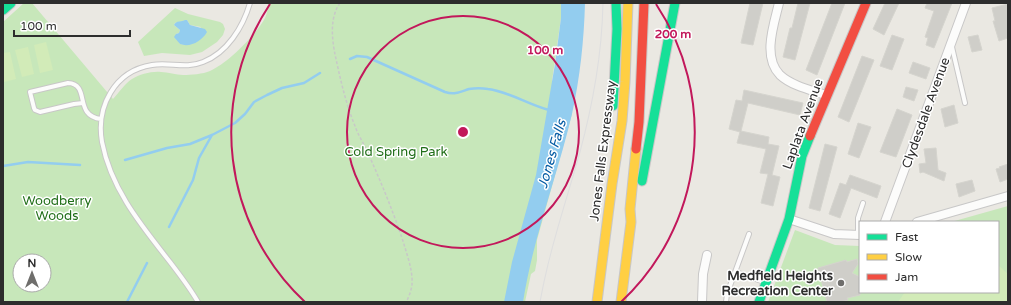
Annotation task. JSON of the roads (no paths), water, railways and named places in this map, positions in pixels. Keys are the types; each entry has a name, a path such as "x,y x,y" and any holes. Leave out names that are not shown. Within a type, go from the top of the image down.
{"main road":[{"path":"3,10 11,3"},
{"path":"612,113 616,3"},
{"name":"Jones Falls Expressway","path":"597,302 622,115 626,74 628,3"},
{"path":"621,302 631,222 630,209 642,83 644,3"},
{"path":"631,222 636,214 639,203 675,3"},
{"name":"Laplata Avenue","path":"759,302 789,220 800,162 826,95 866,3"},
{"path":"612,128 610,162 612,184"}],"street":[{"path":"779,3 770,48 774,67 780,75 791,82 826,95"},
{"name":"Clydesdale Avenue","path":"885,221 966,3"},
{"path":"920,221 1008,196"},
{"path":"789,220 834,234 859,235"},
{"path":"702,302 703,274 707,255"}],"lane":[{"path":"198,302 134,216 117,187 103,143 101,119 106,98 118,82 128,74 140,68 152,65 188,65 201,63 213,58 232,40 242,25 250,3"},
{"path":"951,44 965,102"},
{"path":"83,103 40,112 34,108 30,92 73,83 79,88 85,110 89,115 96,119 101,119"},
{"path":"859,235 858,218 863,202"},
{"path":"726,302 727,294 749,234"},
{"path":"736,272 766,283"}],"water":[{"name":"Jones Falls","path":"561,3 585,3 584,31 575,100 566,138 533,254 523,302 504,302 512,262 536,175 555,64 561,18"},
{"path":"187,20 190,25 205,29 207,32 199,41 184,45 180,44 174,37 180,30 174,25 175,23"}],"waterway":[{"path":"350,59 357,56 367,57 445,92 455,93 469,89 488,89 504,93 549,110"},
{"path":"125,160 167,148 190,144 212,135 235,123 245,114 254,102 282,88 304,83 320,73"},
{"path":"169,227 193,180 199,158 212,135"},
{"path":"3,166 28,162 80,165"},
{"path":"127,302 147,263"}],"tram line":[{"path":"540,302 553,245 580,152 589,115 599,60 603,3"}],"place":[{"name":"Medfield Heights Recreation Center","path":"841,283"}],"park label":[{"name":"Cold Spring Park","path":"396,152"},
{"name":"Woodberry Woods","path":"57,208"}]}
